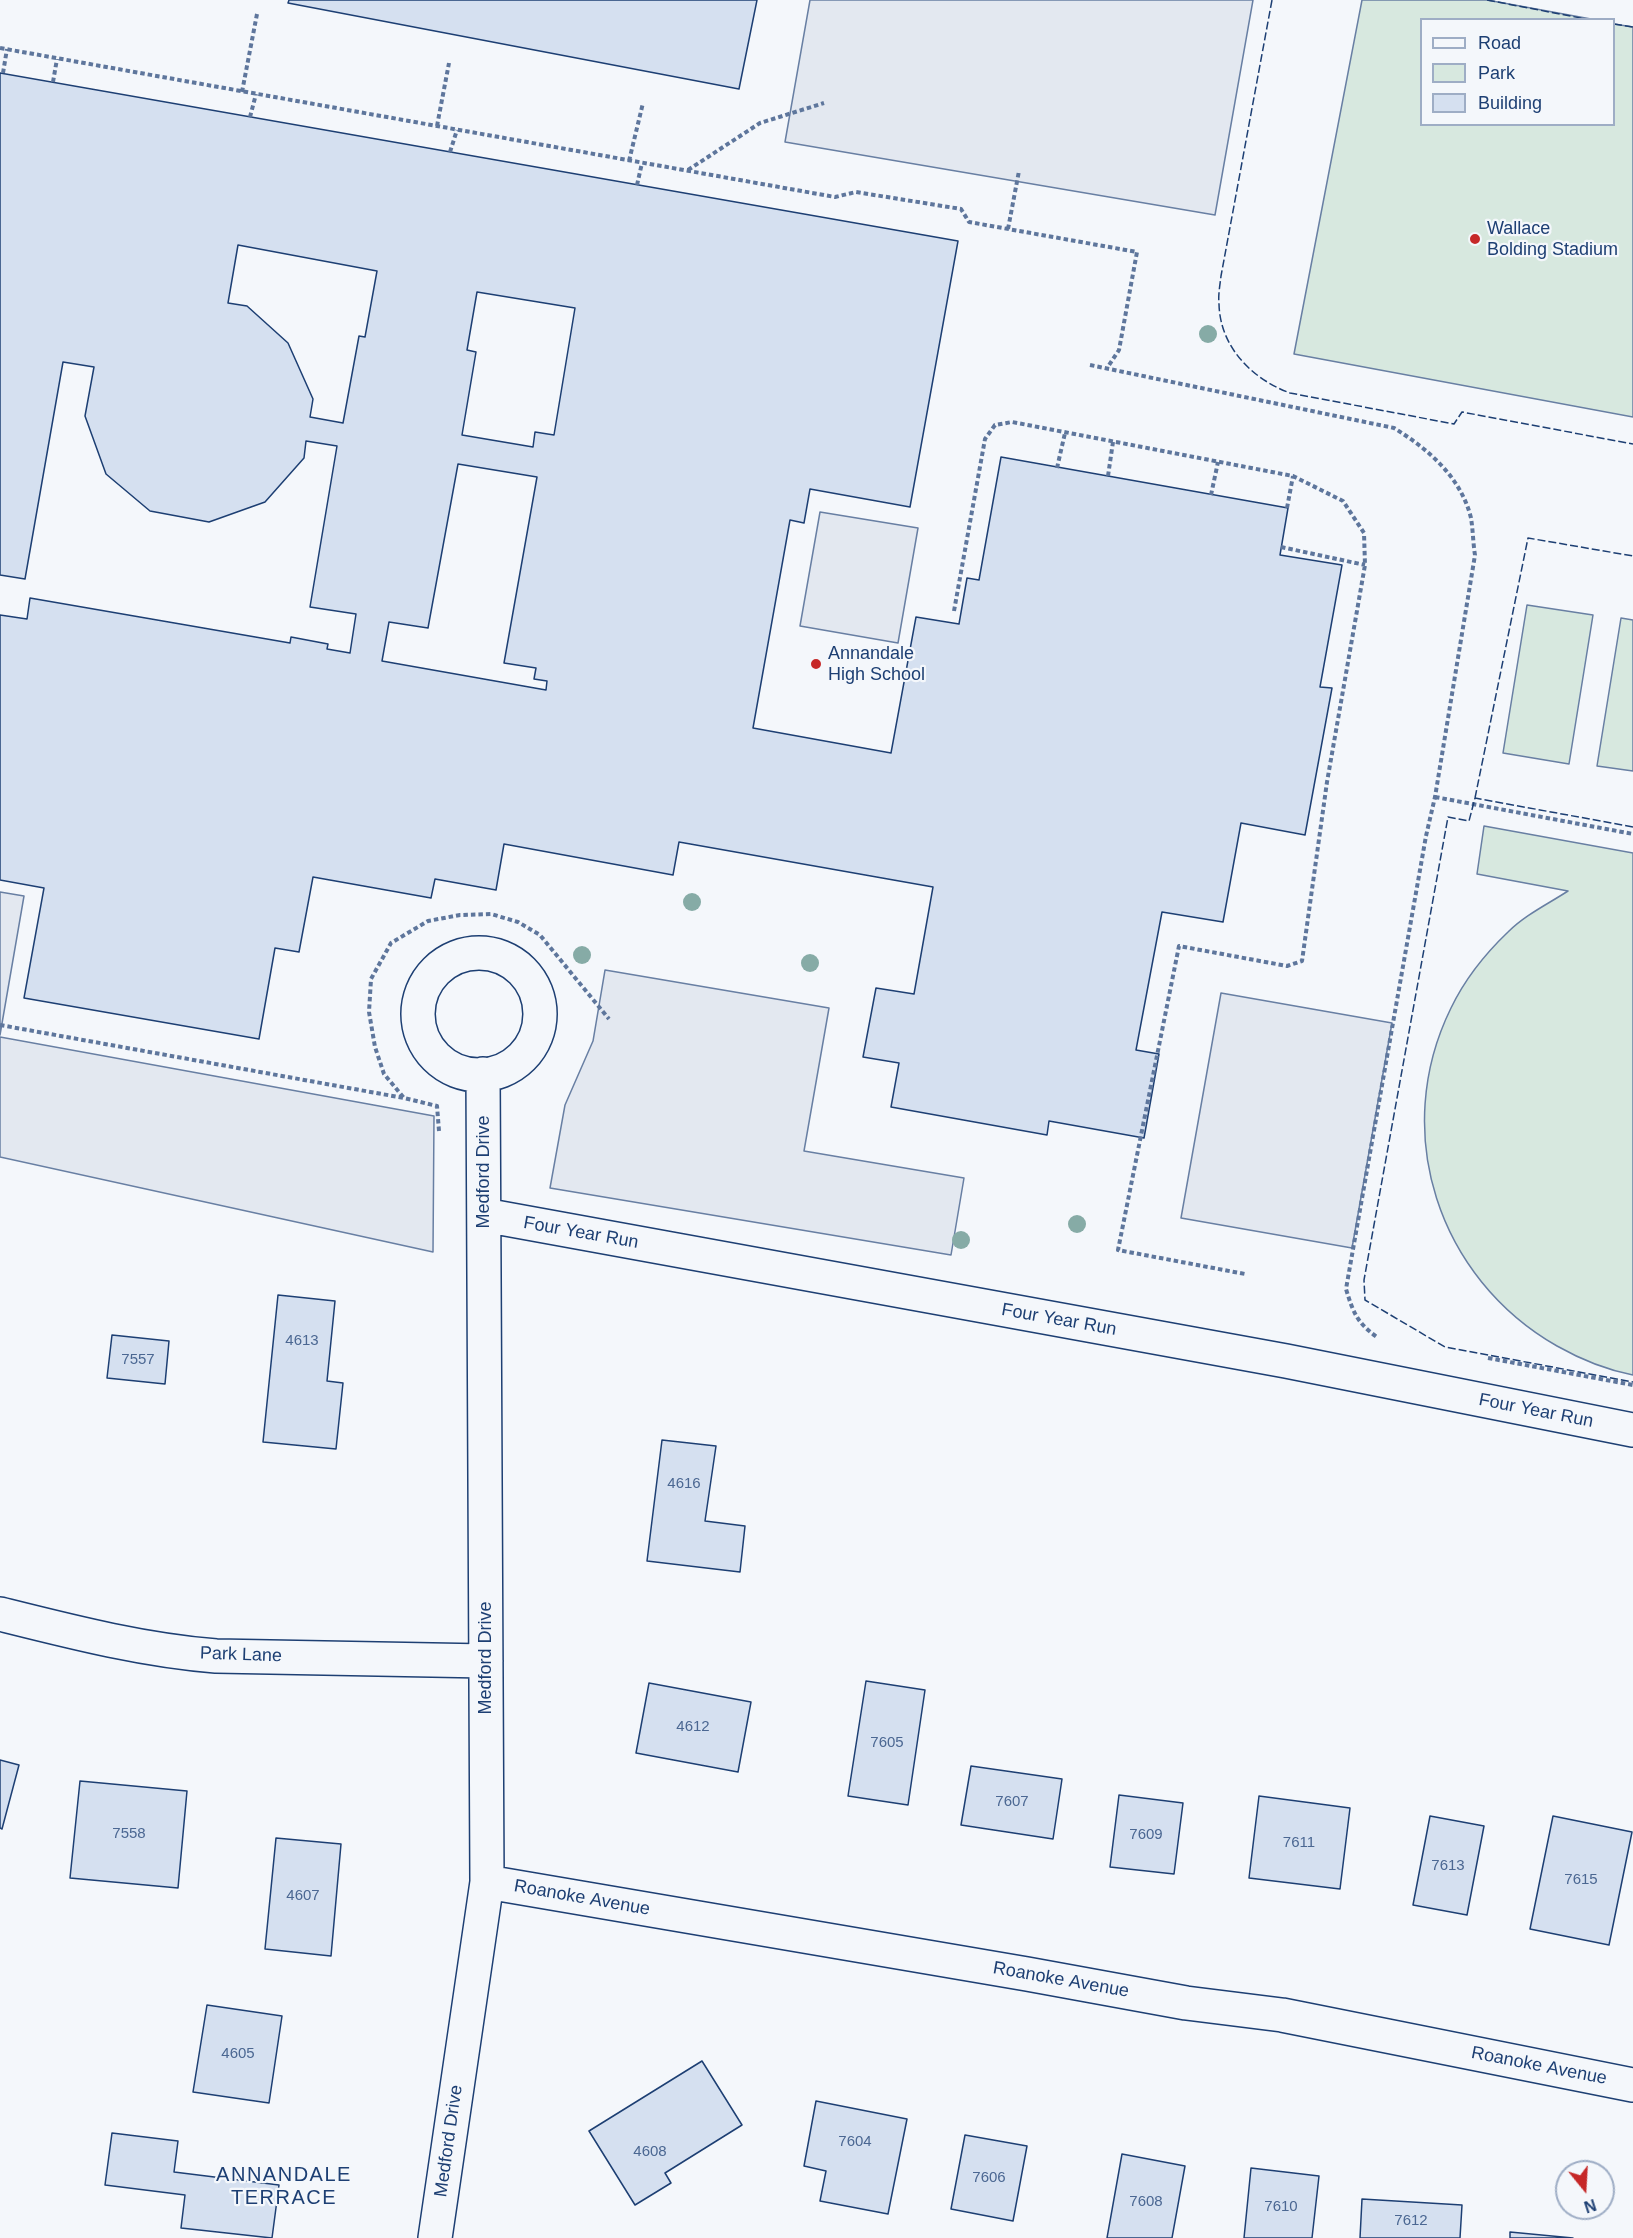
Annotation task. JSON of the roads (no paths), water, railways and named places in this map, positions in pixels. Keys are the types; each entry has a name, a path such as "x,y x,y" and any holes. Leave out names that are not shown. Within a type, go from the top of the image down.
{"street":[{"name":"Medford Drive","path":"435,2238 487,1882 483,1074"},
{"name":"Four Year Run","path":"484,1215 1286,1361 1633,1430"},
{"name":"Park Lane","path":"0,1614 118,1643 179,1653 216,1656 486,1661"},
{"name":"Roanoke Avenue","path":"487,1882 1186,2003 1282,2014 1633,2085"}],"place":[{"name":"Wallace Bolding Stadium","path":"1475,239"},
{"name":"Annandale High School","path":"816,664"}],"district":[{"name":"ANNANDALE TERRACE","path":"284,2186"}]}
